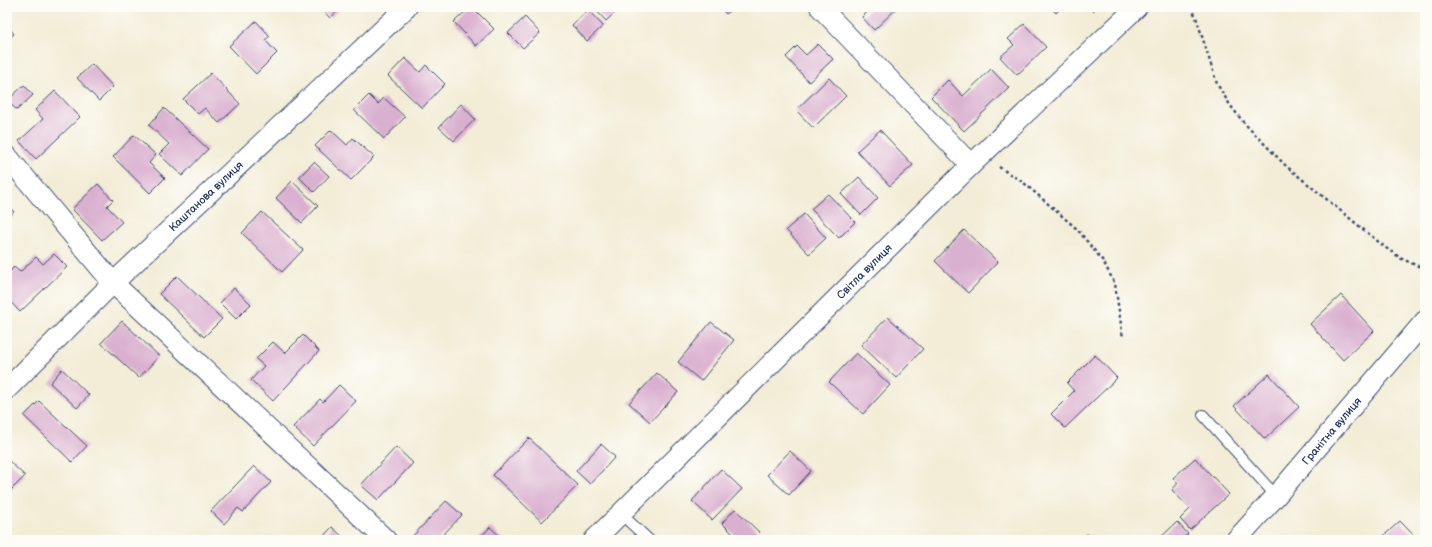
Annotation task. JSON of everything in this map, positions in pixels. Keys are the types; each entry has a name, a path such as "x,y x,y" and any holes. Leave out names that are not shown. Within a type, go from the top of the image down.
{"street":[{"name":"Каштанова вулиця","path":"7,389 113,282 407,7"},
{"path":"820,7 976,160"},
{"name":"Світла вулиця","path":"594,540 976,160 1137,7"},
{"path":"7,156 113,282 386,540"},
{"name":"Гранітна вулиця","path":"1236,540 1276,496 1425,321"}],"lane":[{"path":"1203,415 1276,496"},
{"path":"621,514 649,540"}],"path":[{"path":"1191,7 1196,17 1217,84 1230,105 1244,123 1286,166 1386,248 1402,259 1425,269"},
{"path":"976,160 1024,183 1077,229 1104,261 1115,284 1123,338"}],"building":[{"path":"320,7 342,7 330,18"},
{"path":"470,7 472,7 494,29 476,46 454,22"},
{"path":"593,7 621,7 606,21"},
{"path":"720,7 734,7 726,14"},
{"path":"873,7 898,7 874,30 862,17"},
{"path":"1051,7 1062,7 1056,13"},
{"path":"1089,7 1097,7 1093,11"},
{"path":"588,10 603,26 587,41 572,25"},
{"path":"525,17 540,33 523,48 508,33"},
{"path":"256,21 270,36 265,40 277,53 256,74 229,46"},
{"path":"1024,24 1046,47 1017,75 1000,57 1014,45 1008,39"},
{"path":"7,25 14,34 7,40"},
{"path":"818,44 833,59 809,82 786,57 797,46 806,55"},
{"path":"405,58 420,72 426,65 445,84 422,108 388,76"},
{"path":"92,64 113,87 99,101 77,78"},
{"path":"991,69 1009,88 964,131 931,97 948,80 963,96"},
{"path":"211,73 240,104 219,123 205,108 198,114 183,99"},
{"path":"829,78 846,96 813,128 796,110"},
{"path":"24,85 33,95 17,110 7,101"},
{"path":"55,91 80,117 36,159 19,141 43,119 35,110"},
{"path":"369,95 378,104 384,98 405,117 384,139 354,110"},
{"path":"461,104 475,119 454,141 439,127"},
{"path":"164,108 208,149 182,176 159,154 169,144 149,125"},
{"path":"331,130 347,145 353,138 374,157 351,180 315,146"},
{"path":"880,130 913,165 890,186 857,151"},
{"path":"134,135 156,155 149,163 165,178 150,193 113,157"},
{"path":"314,162 329,176 314,192 299,177"},
{"path":"859,177 878,198 861,215 841,194"},
{"path":"292,181 318,206 302,223 276,198"},
{"path":"98,184 113,200 107,206 122,222 102,240 72,209"},
{"path":"828,194 855,222 839,238 811,209"},
{"path":"7,205 14,212 7,218"},
{"path":"262,212 303,250 282,272 242,233"},
{"path":"804,214 826,238 809,254 786,230"},
{"path":"964,230 998,262 968,293 935,261"},
{"path":"54,254 67,267 20,312 7,298 7,274 14,267 20,272 36,257 43,264"},
{"path":"177,276 222,319 204,337 159,294"},
{"path":"234,288 251,304 236,319 220,303"},
{"path":"1341,295 1374,331 1343,360 1310,324"},
{"path":"888,317 923,349 896,378 861,345"},
{"path":"122,321 159,356 139,378 101,343"},
{"path":"711,322 734,340 701,381 678,362"},
{"path":"303,335 319,351 273,401 251,380 264,366 256,359 273,342 285,353"},
{"path":"856,353 890,385 863,414 829,382"},
{"path":"1095,355 1117,378 1065,428 1051,414 1074,391 1067,383"},
{"path":"62,369 89,395 77,408 50,383"},
{"path":"657,373 678,392 650,422 629,403"},
{"path":"1269,374 1299,407 1265,439 1234,406"},
{"path":"339,385 356,401 313,446 293,427 320,399 323,402"},
{"path":"39,401 87,446 72,462 24,416"},
{"path":"529,438 578,485 542,522 493,475"},
{"path":"601,444 615,457 590,484 576,471"},
{"path":"396,447 413,463 378,500 361,485"},
{"path":"790,451 811,471 789,495 767,475"},
{"path":"1195,458 1229,494 1190,530 1180,519 1190,509 1172,490 1178,483 1173,478"},
{"path":"9,461 25,476 7,494 7,463"},
{"path":"254,466 271,482 243,512 238,508 224,524 211,511"},
{"path":"721,469 742,489 712,520 692,501"},
{"path":"446,501 462,515 438,540 411,540 410,539"},
{"path":"735,509 759,532 751,540 739,540 722,523"},
{"path":"1400,521 1418,540 1379,540"},
{"path":"1177,522 1188,534 1181,540 1158,540"},
{"path":"332,527 346,540 320,540"},
{"path":"490,527 504,540 478,540"},
{"path":"1087,534 1092,540 1080,540"}]}
